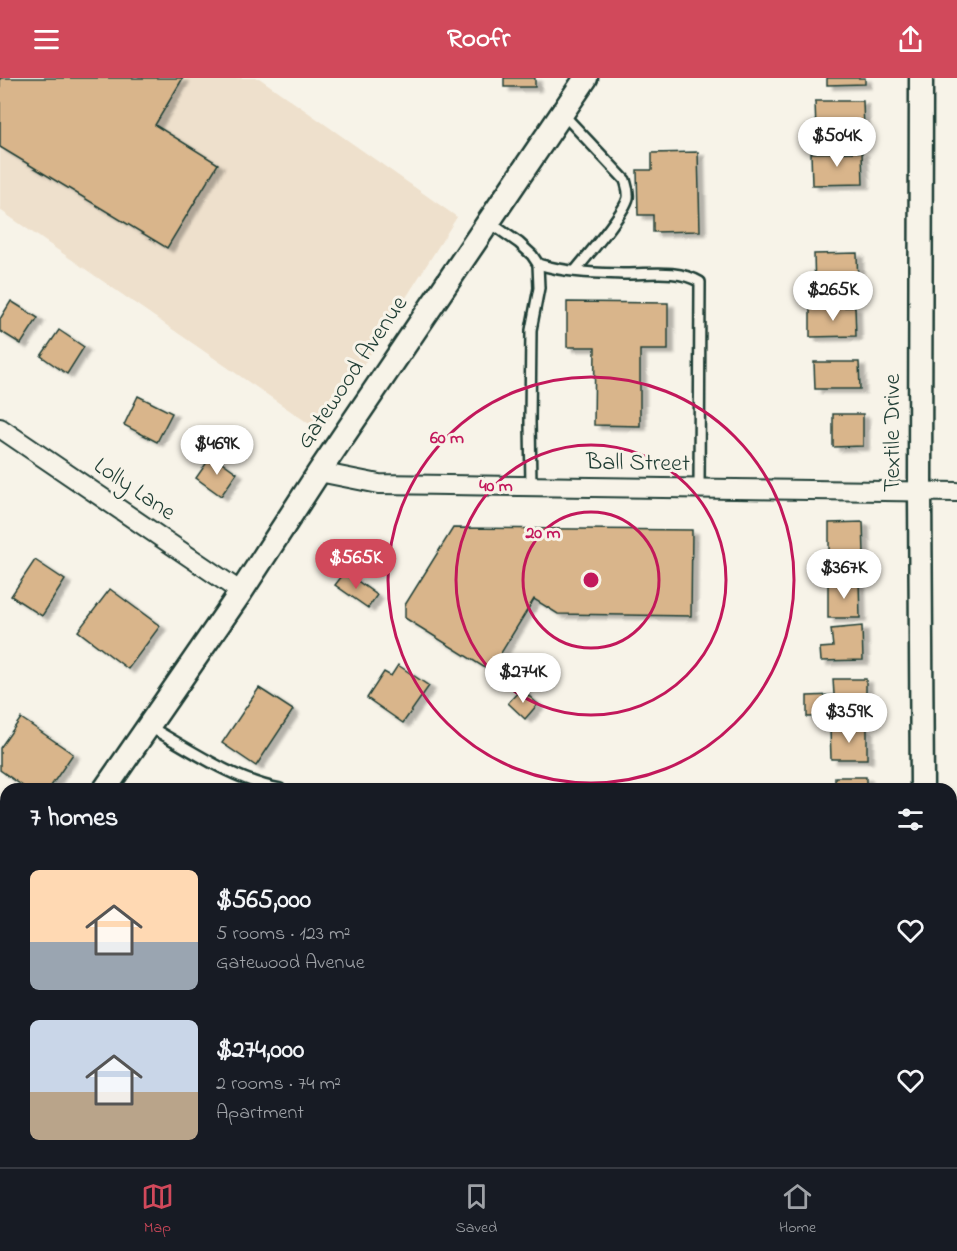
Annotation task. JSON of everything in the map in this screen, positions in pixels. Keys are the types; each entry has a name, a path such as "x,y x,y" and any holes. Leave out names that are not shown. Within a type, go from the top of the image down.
{"street":[{"name":"Gatewood Avenue","path":"109,783 241,592 319,472 586,78"},
{"name":"Textile Drive","path":"921,78 922,783"},
{"name":"Lolly Lane","path":"0,428 241,592"},
{"name":"Ball Street","path":"319,472 379,484 957,492"}],"lane":[{"path":"562,113 625,180 629,189 627,201 606,233 574,271"},
{"path":"489,222 519,243 538,264 539,288 531,330 531,486"},
{"path":"538,264 556,270 671,274 700,282 699,489"},
{"path":"148,725 254,783"}],"shaded area":[{"path":"0,78 259,78 457,217 321,432 0,210"}],"building":[{"path":"0,78 183,78 155,125 218,164 167,248 0,147"},
{"path":"504,78 535,78 535,87 504,87"},
{"path":"827,78 865,78 865,84 827,85"},
{"path":"815,101 863,101 864,131 816,131"},
{"path":"698,152 700,231 653,232 653,215 638,215 637,170 652,170 652,153"},
{"path":"862,152 863,184 812,185 811,153"},
{"path":"857,253 858,289 815,290 814,254"},
{"path":"11,301 38,318 21,344 0,331 0,319"},
{"path":"567,302 668,303 668,350 640,350 640,426 594,425 595,347 567,347"},
{"path":"855,307 856,336 810,337 810,308"},
{"path":"59,330 84,347 67,374 41,356"},
{"path":"814,362 859,362 860,389 815,389"},
{"path":"138,396 172,413 157,442 124,425"},
{"path":"833,414 863,414 863,446 833,447"},
{"path":"212,455 237,473 221,496 196,478"},
{"path":"863,522 864,553 829,554 829,523"},
{"path":"453,528 692,530 691,616 558,614 534,599 490,671 405,618 405,605"},
{"path":"35,560 65,580 42,616 11,596"},
{"path":"345,572 377,595 368,608 335,585"},
{"path":"859,581 860,618 828,618 828,582"},
{"path":"110,589 160,626 128,669 78,631"},
{"path":"862,626 863,660 821,661 820,648 833,647 831,629"},
{"path":"398,665 429,686 403,723 367,698 384,672 391,676"},
{"path":"833,679 866,679 866,716 807,717 807,696 834,695"},
{"path":"259,688 293,710 256,766 222,743"},
{"path":"521,689 538,704 525,719 508,703"},
{"path":"21,718 73,754 53,783 18,783 0,770 0,748"},
{"path":"867,728 867,759 831,759 830,729"},
{"path":"835,777 866,777 866,783 835,783"}]}
